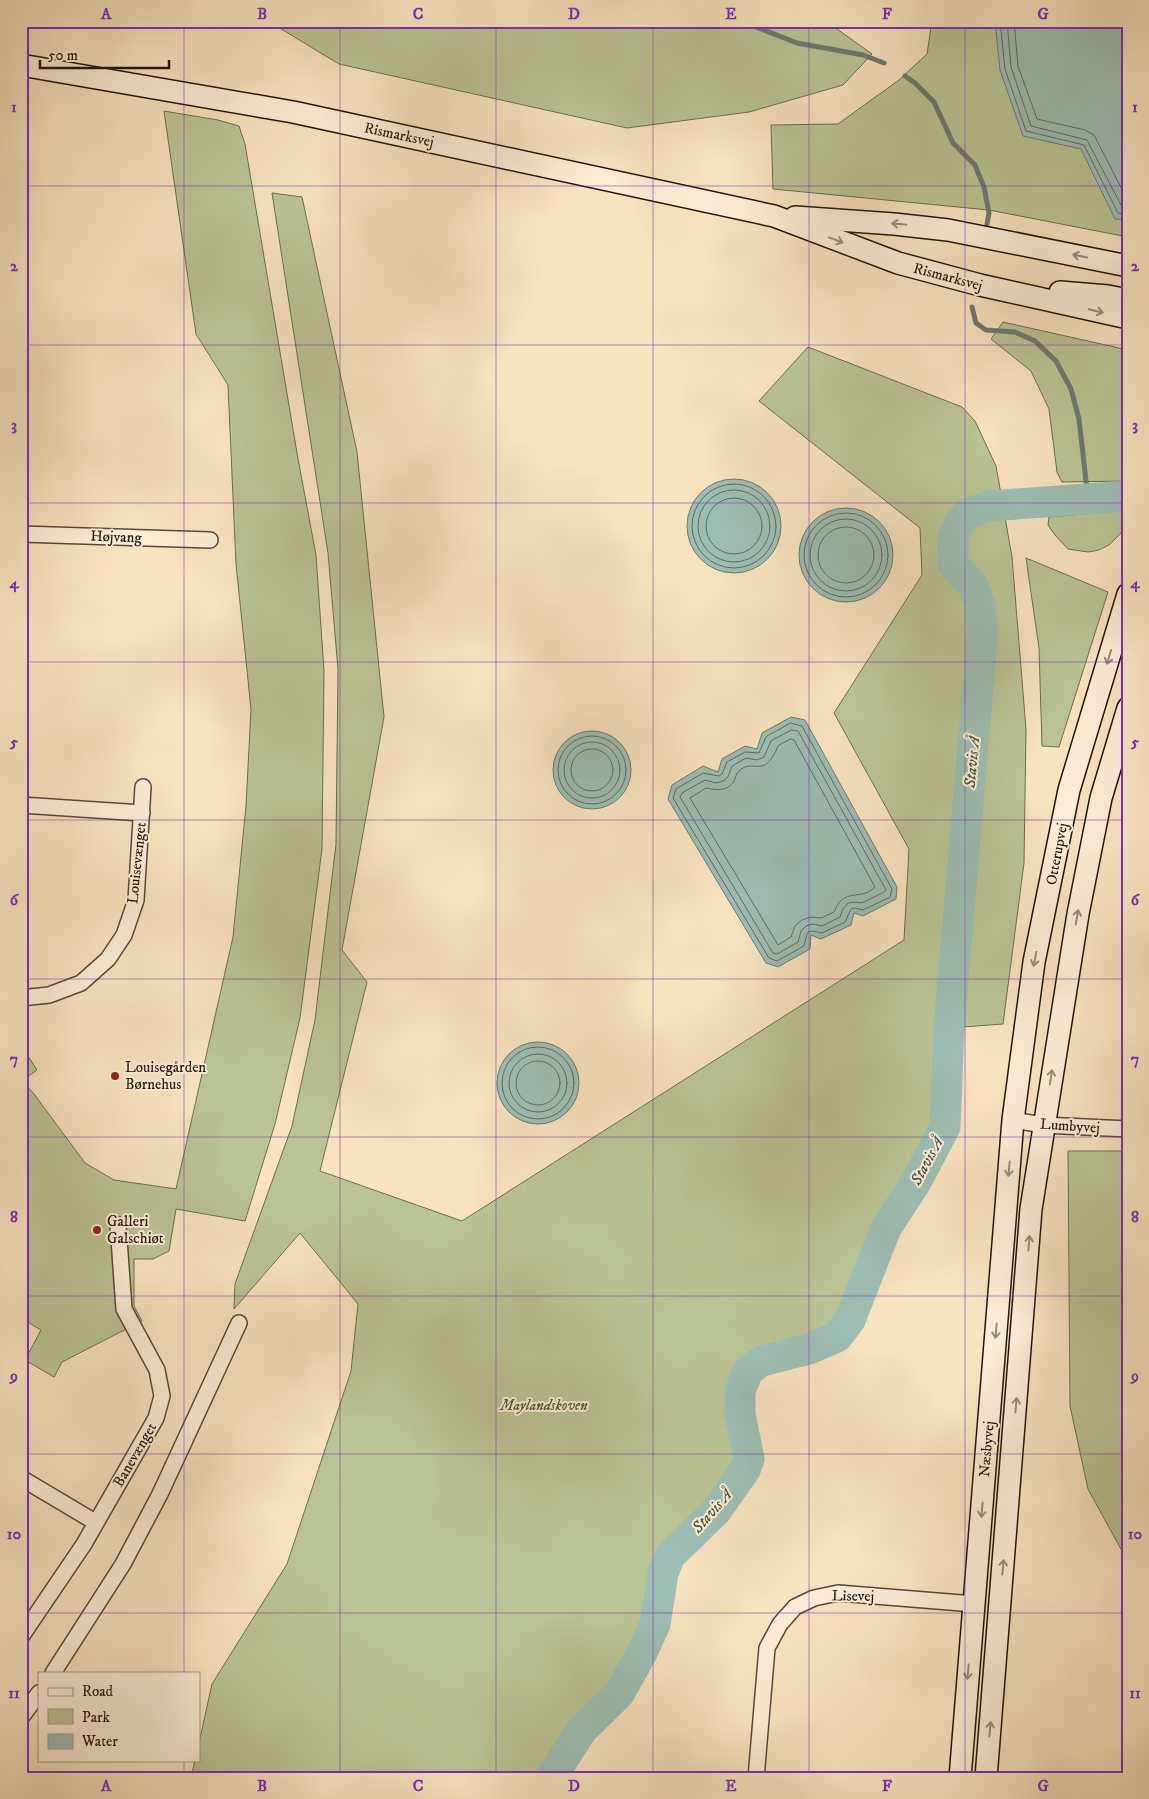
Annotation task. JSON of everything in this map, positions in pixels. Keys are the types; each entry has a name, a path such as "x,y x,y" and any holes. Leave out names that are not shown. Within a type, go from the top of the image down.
{"main road":[{"name":"Rismarksvej","path":"21,65 293,112 774,216 894,224 948,230 1128,266"},
{"name":"Rismarksvej","path":"774,216 898,263 980,285 1128,318"},
{"path":"980,285 1108,296 1128,300"},
{"name":"Otterupvej","path":"1013,1120 1034,962 1069,790 1128,594"},
{"path":"1043,1125 1078,914 1101,798 1128,708"},
{"name":"Næsbyvej","path":"960,1778 1013,1120"},
{"name":"Næsbyvej","path":"986,1778 1031,1209 1043,1125"}],"street":[{"name":"Højvang","path":"21,534 210,540"},
{"name":"Louisevænget","path":"21,998 49,995 81,983 108,959 124,935 136,900 144,787"},
{"name":"Louisevænget","path":"21,805 142,813"},
{"name":"Lumbyvej","path":"1013,1120 1043,1125 1128,1129"},
{"name":"Banevænget","path":"21,1638 84,1544 156,1418 162,1396 157,1370 124,1309 118,1225"},
{"path":"54,1672 123,1564 160,1494 239,1323"},
{"path":"21,1478 95,1522"},
{"name":"Lisevej","path":"756,1778 767,1648 780,1624 795,1607 814,1598 838,1593 974,1604"},
{"path":"21,1718 38,1694"}],"green space":[{"path":"268,21 841,21 837,29 872,54 843,85 749,112 627,128 339,64"},
{"path":"932,21 1128,21 1128,237 989,210 773,189 771,125 838,124 899,80 927,54"},
{"path":"164,111 218,120 239,126 245,144 316,555 324,671 322,849 300,1018 275,1124 245,1221 176,1209 169,1251 153,1259 134,1259 134,1306 142,1321 62,1362 54,1377 25,1360 41,1330 21,1318 21,1056 28,1056 37,1070 22,1081 34,1094 85,1163 114,1180 176,1189 233,937 246,806 251,709 236,564 228,385 196,334"},
{"name":"Maylandskoven","path":"272,193 302,197 357,452 384,717 342,950 367,982 320,1171 462,1221 904,940 909,849 834,713 922,575 920,528 759,401 808,347 962,407 975,421 996,466 1012,557 1026,729 1024,863 1003,1024 949,1028 945,1127 916,1182 886,1228 850,1320 837,1337 809,1349 762,1361 748,1371 740,1392 740,1414 749,1459 745,1470 716,1511 670,1556 663,1573 655,1624 642,1653 619,1694 582,1730 551,1777 548,1778 191,1778 195,1762 200,1762 200,1738 212,1684 287,1564 351,1371 358,1304 300,1233 234,1309 235,1284 292,1126 315,1020 336,844 338,669 328,553"},
{"path":"1003,322 1128,350 1128,481 1062,482 1057,472 1049,409 1031,371 991,339"},
{"path":"1128,510 1128,523 1109,545 1099,550 1088,552 1068,549 1048,525 1049,517"},
{"path":"1026,558 1108,592 1059,747 1042,746 1039,648"},
{"path":"1068,1151 1128,1151 1128,1562 1088,1489 1070,1406"}],"water":[{"path":"995,21 1128,21 1128,220 1115,219 1081,149 1023,136 1000,70"},
{"path":"734,479 752,482 767,493 778,508 781,526 778,544 767,559 752,570 734,573 716,570 701,559 690,544 687,526 690,508 701,493 716,482"},
{"path":"846,508 864,512 879,522 889,537 893,555 889,573 879,588 864,598 846,602 828,598 813,588 803,573 799,555 803,537 813,522 828,512"},
{"path":"791,717 805,720 897,887 896,899 863,916 854,913 851,925 821,939 811,935 810,949 778,967 766,963 668,799 672,785 703,766 718,772 722,759 745,746 757,749 762,733"},
{"path":"584,731 600,731 614,737 625,748 631,762 631,778 625,792 614,803 600,809 584,809 570,803 559,792 553,778 553,762 559,748 570,737"},
{"path":"538,1042 554,1045 567,1054 576,1067 579,1083 576,1099 567,1112 554,1121 538,1124 522,1121 509,1112 500,1099 497,1083 500,1067 509,1054 522,1045"}],"waterway":[{"path":"741,21 797,43 863,55 884,63"},
{"path":"905,76 934,102 953,143 975,165 984,187 989,213 987,224"},
{"path":"972,307 976,323 986,330 1015,332 1035,341 1056,361 1071,389 1079,419 1088,499"},
{"name":"Stavis Å","path":"551,1778 582,1730 619,1694 642,1653 655,1624 663,1573 670,1556 716,1511 745,1470 749,1459 740,1414 740,1391 748,1371 762,1361 809,1349 837,1337 850,1320 886,1228 916,1182 945,1127 949,1028 983,628 980,605 973,586 952,563 954,535 967,514 989,506 1128,496"}],"place":[{"name":"Louisegården Børnehus","path":"115,1076"},
{"name":"Galleri Galschiøt","path":"97,1230"}]}
